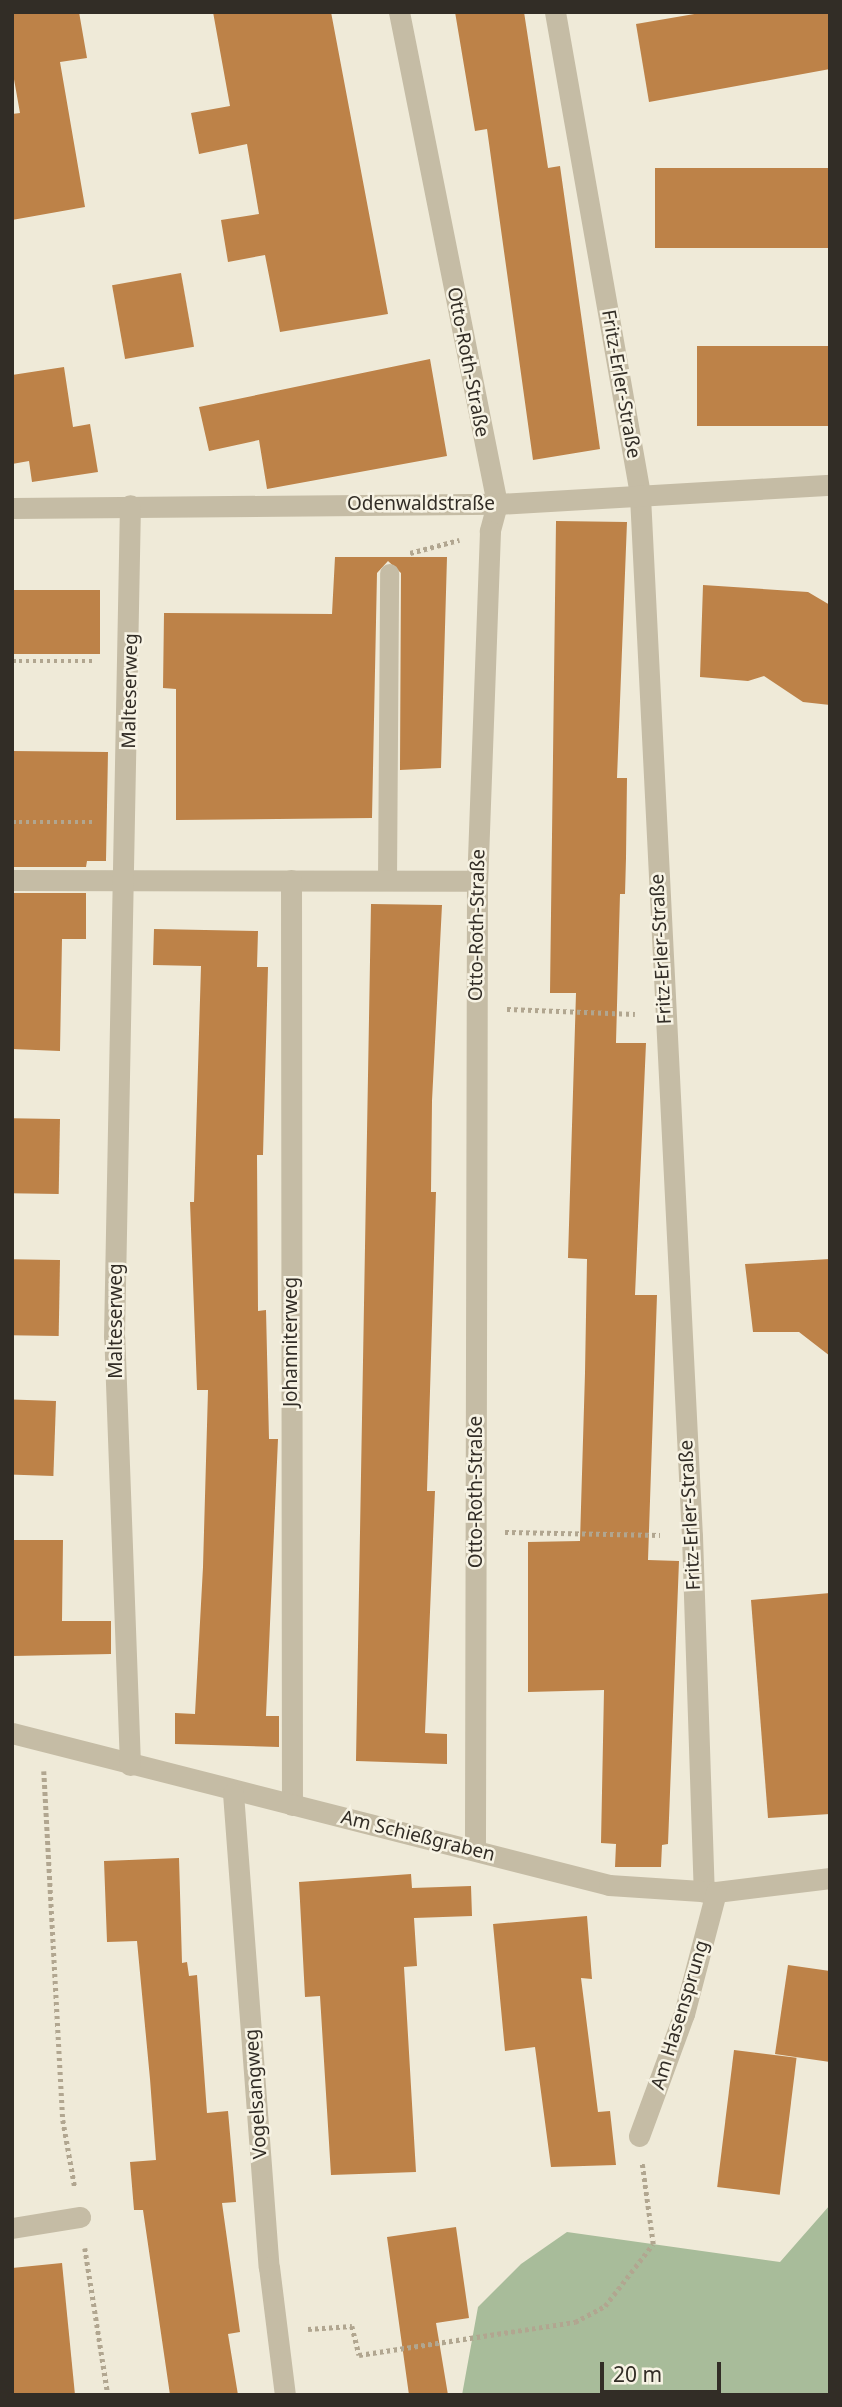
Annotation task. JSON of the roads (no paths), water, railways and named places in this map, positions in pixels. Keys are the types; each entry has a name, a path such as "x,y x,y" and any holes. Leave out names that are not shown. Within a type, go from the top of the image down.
{"street":[{"name":"Otto-Roth-Straße","path":"399,12 497,503 490,531 477,881 475,1849"},
{"name":"Fritz-Erler-Straße","path":"555,12 640,496 710,1892"},
{"name":"Odenwaldstraße","path":"12,508 497,503 830,485"},
{"name":"Malteserweg","path":"130,505 131,661 114,1337 130,1765"},
{"path":"12,880 124,878 477,881"},
{"name":"Johanniterweg","path":"291,880 292,1805"},
{"name":"Am Schießgraben","path":"12,1733 233,1793 475,1849 609,1885 710,1892 830,1878"},
{"name":"Vogelsangweg","path":"233,1793 269,2267 285,2395"},
{"name":"Am Hasensprung","path":"639,2136 684,2014 710,1892"},
{"path":"12,2228 80,2217"}],"lane":[{"path":"387,880 389,573"}]}
